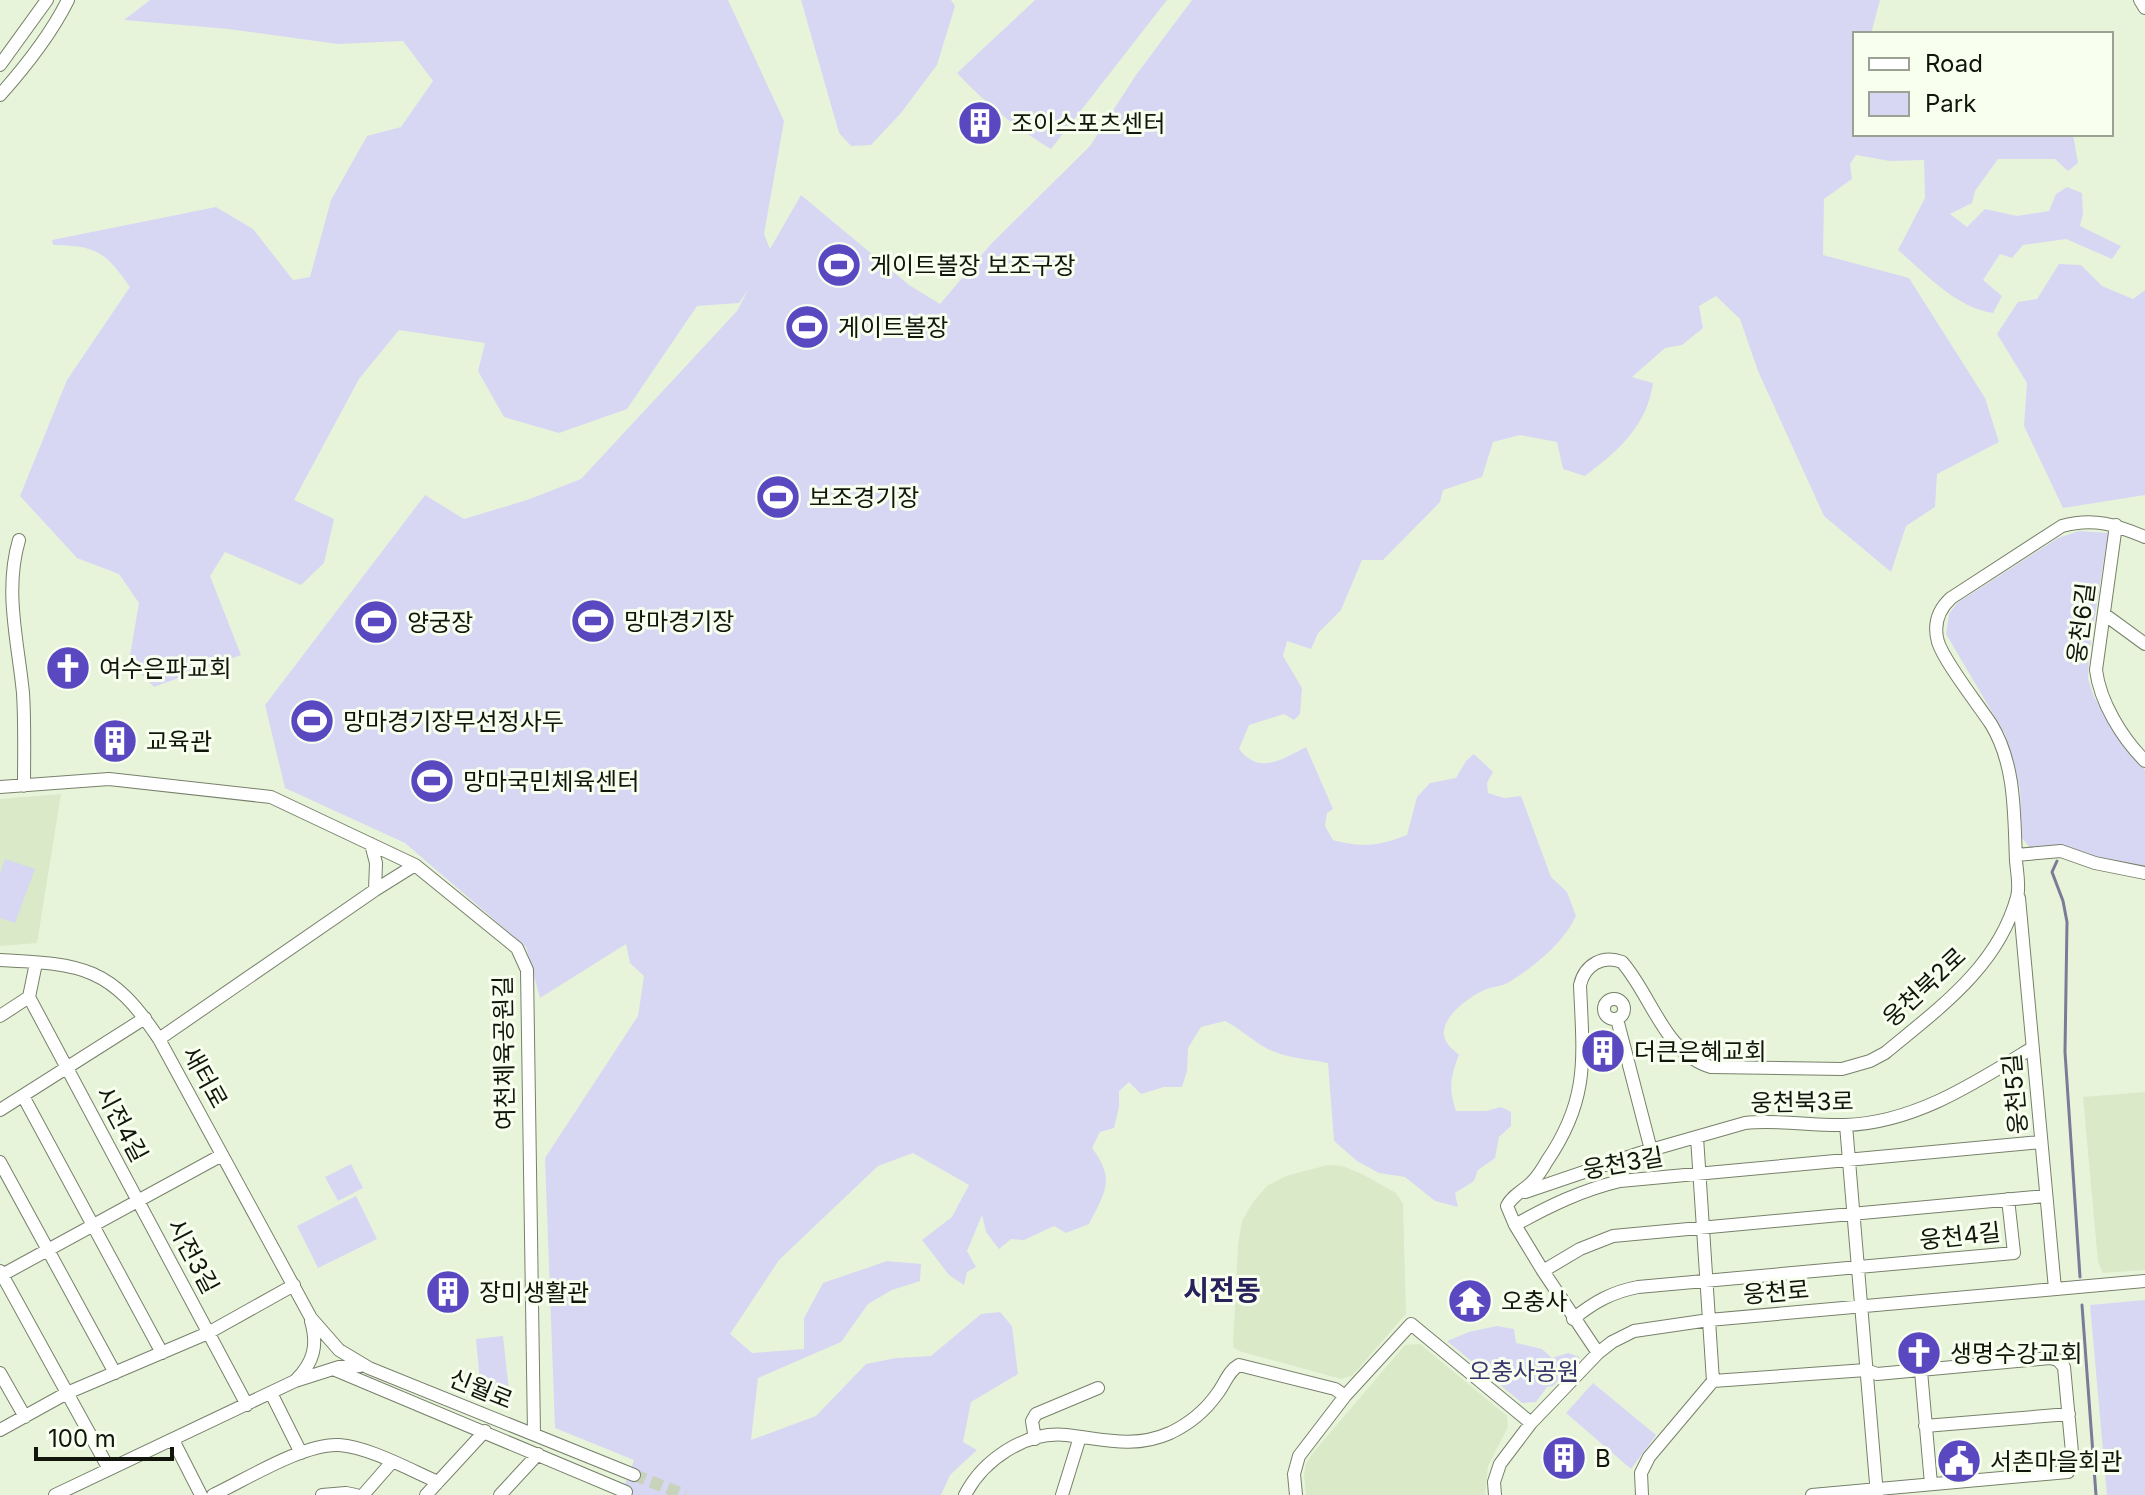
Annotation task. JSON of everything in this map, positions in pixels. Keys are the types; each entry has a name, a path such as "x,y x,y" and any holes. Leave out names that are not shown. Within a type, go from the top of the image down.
{"street":[{"path":"0,65 47,0"},
{"path":"0,95 35,51 68,0"},
{"path":"2140,0 2145,8"},
{"name":"웅천북2로","path":"1518,1195 1533,1181 1563,1137 1580,1093 1583,1054 1580,985 1582,976 1597,962 1607,958 1622,962 1675,1044 1698,1062 1711,1067 1842,1069 1870,1061 1885,1053 1958,992 1988,957 2018,895 2012,791 2004,755 1992,726 1939,644 1936,620 1940,610 1951,598 2057,528 2089,521 2116,525 2145,537"},
{"name":"웅천6길","path":"2116,525 2096,670 2101,694 2145,761"},
{"path":"19,540 14,563 13,624 23,698 24,786"},
{"path":"2104,614 2145,644"},
{"name":"여천체육공원길","path":"0,787 109,779 252,793 281,801 415,865 517,948 527,970 534,1434"},
{"path":"371,844 376,863 375,890"},
{"path":"2016,855 2061,851 2095,863 2145,873"},
{"path":"159,1039 415,865"},
{"name":"웅천5길","path":"2018,895 2055,1289"},
{"name":"새터로","path":"0,960 73,967 100,977 124,992 159,1039 311,1318"},
{"path":"0,1016 29,997 36,963"},
{"name":"시전4길","path":"29,997 138,1200"},
{"path":"0,1110 145,1018"},
{"path":"1617,1019 1651,1150"},
{"name":"웅천북3로","path":"1518,1195 1651,1150 1745,1123 1846,1125 1918,1110 1941,1101 2032,1048"},
{"path":"23,1096 162,1353"},
{"path":"1846,1125 1876,1492"},
{"name":"웅천3길","path":"1697,1137 1713,1381"},
{"path":"1848,1160 2041,1142"},
{"name":"시전4길","path":"1,1274 222,1155"},
{"path":"1549,1159 1548,1174 1561,1180"},
{"name":"웅천3길","path":"1515,1225 1591,1188 1620,1181 1848,1160"},
{"path":"0,1162 115,1373"},
{"path":"1518,1195 1507,1206 1515,1225 1573,1319 1598,1353"},
{"name":"웅천4길","path":"1853,1213 2046,1196"},
{"name":"웅천4길","path":"1858,1268 2014,1253 2008,1199"},
{"name":"시전3길","path":"138,1200 208,1333"},
{"path":"1543,1271 1580,1249 1613,1236 1853,1213"},
{"path":"1573,1319 1593,1302 1621,1290 1858,1268"},
{"path":"1,1274 109,1469"},
{"name":"웅천로","path":"1495,1495 1494,1482 1500,1464 1531,1423 1598,1353 1634,1331 1709,1320 2145,1281"},
{"name":"시전3길","path":"0,1430 67,1393 208,1333 294,1285"},
{"path":"295,1381 308,1366 315,1349 311,1318"},
{"name":"신월로","path":"311,1318 339,1350 369,1368 634,1475"},
{"path":"1296,1495 1294,1474 1299,1456 1345,1396 1411,1324 1531,1423"},
{"path":"208,1333 247,1405"},
{"path":"1642,1495 1641,1473 1649,1457 1713,1381 1866,1370 1877,1374 2054,1358 2065,1368 2073,1463 2068,1472 1876,1492 1812,1495"},
{"path":"965,1495 990,1462 1013,1447 1035,1439 1057,1435 1128,1443 1171,1432 1210,1404 1231,1371 1239,1365 1335,1389 1345,1396"},
{"path":"55,1495 295,1381 333,1369 369,1368"},
{"name":"신월로","path":"333,1369 626,1492"},
{"path":"1921,1371 1931,1484"},
{"path":"0,1373 25,1417"},
{"path":"1035,1439 1032,1421 1036,1414 1098,1388"},
{"path":"271,1393 301,1453"},
{"path":"1925,1426 2069,1414"},
{"path":"426,1495 485,1431"},
{"path":"1062,1495 1080,1437"},
{"path":"173,1440 201,1495"},
{"path":"213,1495 313,1448 340,1445 438,1482"},
{"path":"500,1495 538,1454"},
{"path":"363,1495 391,1463"},
{"path":"322,1495 356,1495"}],"shaded area":[{"path":"61,794 37,943 0,946 0,799"},
{"path":"2145,1092 2145,1270 2103,1273 2098,1262 2083,1097"},
{"path":"1328,1165 1342,1166 1362,1174 1396,1193 1403,1204 1406,1314 1352,1376 1341,1379 1233,1347 1242,1221 1267,1186 1286,1176"},
{"path":"1420,1344 1507,1416 1508,1427 1488,1466 1485,1495 1306,1495 1304,1474 1312,1454 1405,1345"}],"green space":[{"path":"150,0 728,0 784,121 764,234 770,249 801,195 909,285 940,304 991,244 1090,146 1136,75 1192,0 1880,0 1872,32 1853,32 1853,136 2073,136 2078,163 2068,171 2055,159 1998,159 1975,191 1972,203 1950,214 1967,227 1985,209 2017,216 2049,211 2056,194 2067,187 2082,193 2080,226 2121,246 2112,259 2066,239 2023,245 2012,258 2000,254 1983,280 2002,296 1993,313 1979,310 1954,297 1898,250 1925,198 1924,160 1890,161 1856,155 1850,164 1852,179 1824,199 1823,255 1909,278 1985,398 1999,442 1937,474 1935,507 1906,526 1891,572 1824,516 1758,371 1740,319 1716,296 1699,306 1703,328 1682,345 1665,348 1632,377 1653,383 1650,398 1638,425 1597,467 1585,476 1563,469 1557,442 1520,435 1493,442 1482,477 1443,490 1440,502 1383,560 1362,560 1341,610 1318,633 1311,649 1287,641 1283,656 1302,688 1300,714 1294,720 1284,714 1249,725 1239,749 1254,761 1271,763 1306,747 1333,809 1327,813 1325,826 1333,840 1371,845 1407,835 1417,797 1430,783 1456,778 1474,754 1493,772 1487,783 1488,793 1504,798 1521,796 1551,877 1567,892 1576,916 1564,935 1539,961 1508,983 1486,989 1469,999 1455,1011 1445,1026 1446,1041 1459,1055 1452,1082 1456,1111 1486,1111 1501,1107 1511,1112 1511,1126 1499,1137 1495,1158 1478,1170 1474,1181 1455,1193 1458,1207 1435,1201 1405,1177 1379,1173 1357,1161 1334,1141 1328,1063 1276,1053 1225,1021 1201,1027 1188,1048 1187,1071 1182,1087 1164,1087 1141,1094 1129,1082 1119,1091 1114,1128 1100,1132 1092,1148 1104,1169 1106,1186 1089,1224 1066,1233 1054,1226 1024,1240 1011,1239 999,1249 986,1232 982,1215 967,1251 976,1267 967,1272 964,1285 949,1275 922,1240 952,1217 969,1185 913,1153 878,1166 779,1260 730,1334 752,1353 804,1349 804,1318 823,1283 887,1261 921,1264 920,1281 892,1290 868,1304 841,1342 758,1378 751,1440 816,1416 866,1364 931,1356 981,1314 1000,1312 1012,1326 1018,1374 971,1402 963,1442 977,1450 950,1475 941,1495 621,1495 634,1460 555,1428 545,1158 638,1016 644,976 630,963 626,944 540,998 526,947 405,843 285,788 265,705 425,495 464,519 527,500 581,479 737,311 748,290 739,303 697,306 627,409 559,433 504,417 478,371 485,343 399,330 359,379 294,500 334,519 324,563 301,585 225,552 210,576 241,655 154,687 129,661 139,603 119,574 77,558 20,496 67,380 130,287 99,253 80,247 53,245 52,240 216,207 253,229 293,280 310,277 331,200 367,136 401,127 433,81 403,41 338,44 228,29 124,20"},
{"path":"801,0 951,0 955,6 937,65 901,113 871,145 851,146 839,133"},
{"path":"1035,0 1167,0 1051,149 1001,114 957,73"},
{"path":"2059,264 2081,265 2102,286 2133,299 2145,290 2145,495 2063,508 2024,426 2027,383 1997,334 2018,302 2037,299"},
{"path":"2079,531 2108,533 2089,654 2088,679 2094,697 2130,754 2145,770 2145,870 2031,849 2022,838 2020,789 2005,734 1946,634 1949,614 1957,603 2058,538"},
{"path":"5,859 35,869 15,923 0,918 0,874"},
{"path":"351,1164 363,1188 338,1201 325,1177"},
{"path":"356,1196 377,1239 318,1268 297,1226"},
{"path":"2145,1300 2145,1495 2107,1495 2090,1305"},
{"name":"오충사공원","path":"1497,1326 1514,1329 1516,1343 1542,1349 1552,1358 1568,1353 1580,1357 1553,1386 1547,1387 1536,1402 1522,1403 1447,1341"},
{"path":"503,1336 509,1391 481,1394 476,1339"},
{"path":"1593,1383 1656,1435 1631,1469 1566,1413"}],"waterway":[{"path":"2057,861 2052,872 2067,922 2065,1052 2080,1277"},
{"path":"2082,1305 2096,1495"}],"tunnel":[{"path":"634,1475 685,1495"}],"place":[{"name":"조이스포츠센터","path":"980,123"},
{"name":"게이트볼장 보조구장","path":"839,265"},
{"name":"게이트볼장","path":"807,327"},
{"name":"보조경기장","path":"778,497"},
{"name":"망마경기장","path":"593,621"},
{"name":"양궁장","path":"376,622"},
{"name":"여수은파교회","path":"68,668"},
{"name":"망마경기장무선정사두","path":"312,721"},
{"name":"교육관","path":"115,741"},
{"name":"망마국민체육센터","path":"432,781"},
{"name":"더큰은혜교회","path":"1603,1051"},
{"name":"장미생활관","path":"448,1292"},
{"name":"오충사","path":"1470,1301"},
{"name":"생명수강교회","path":"1919,1353"},
{"name":"B","path":"1564,1458"},
{"name":"서촌마을회관","path":"1959,1461"}],"district":[{"name":"시전동","path":"1222,1290"}]}
